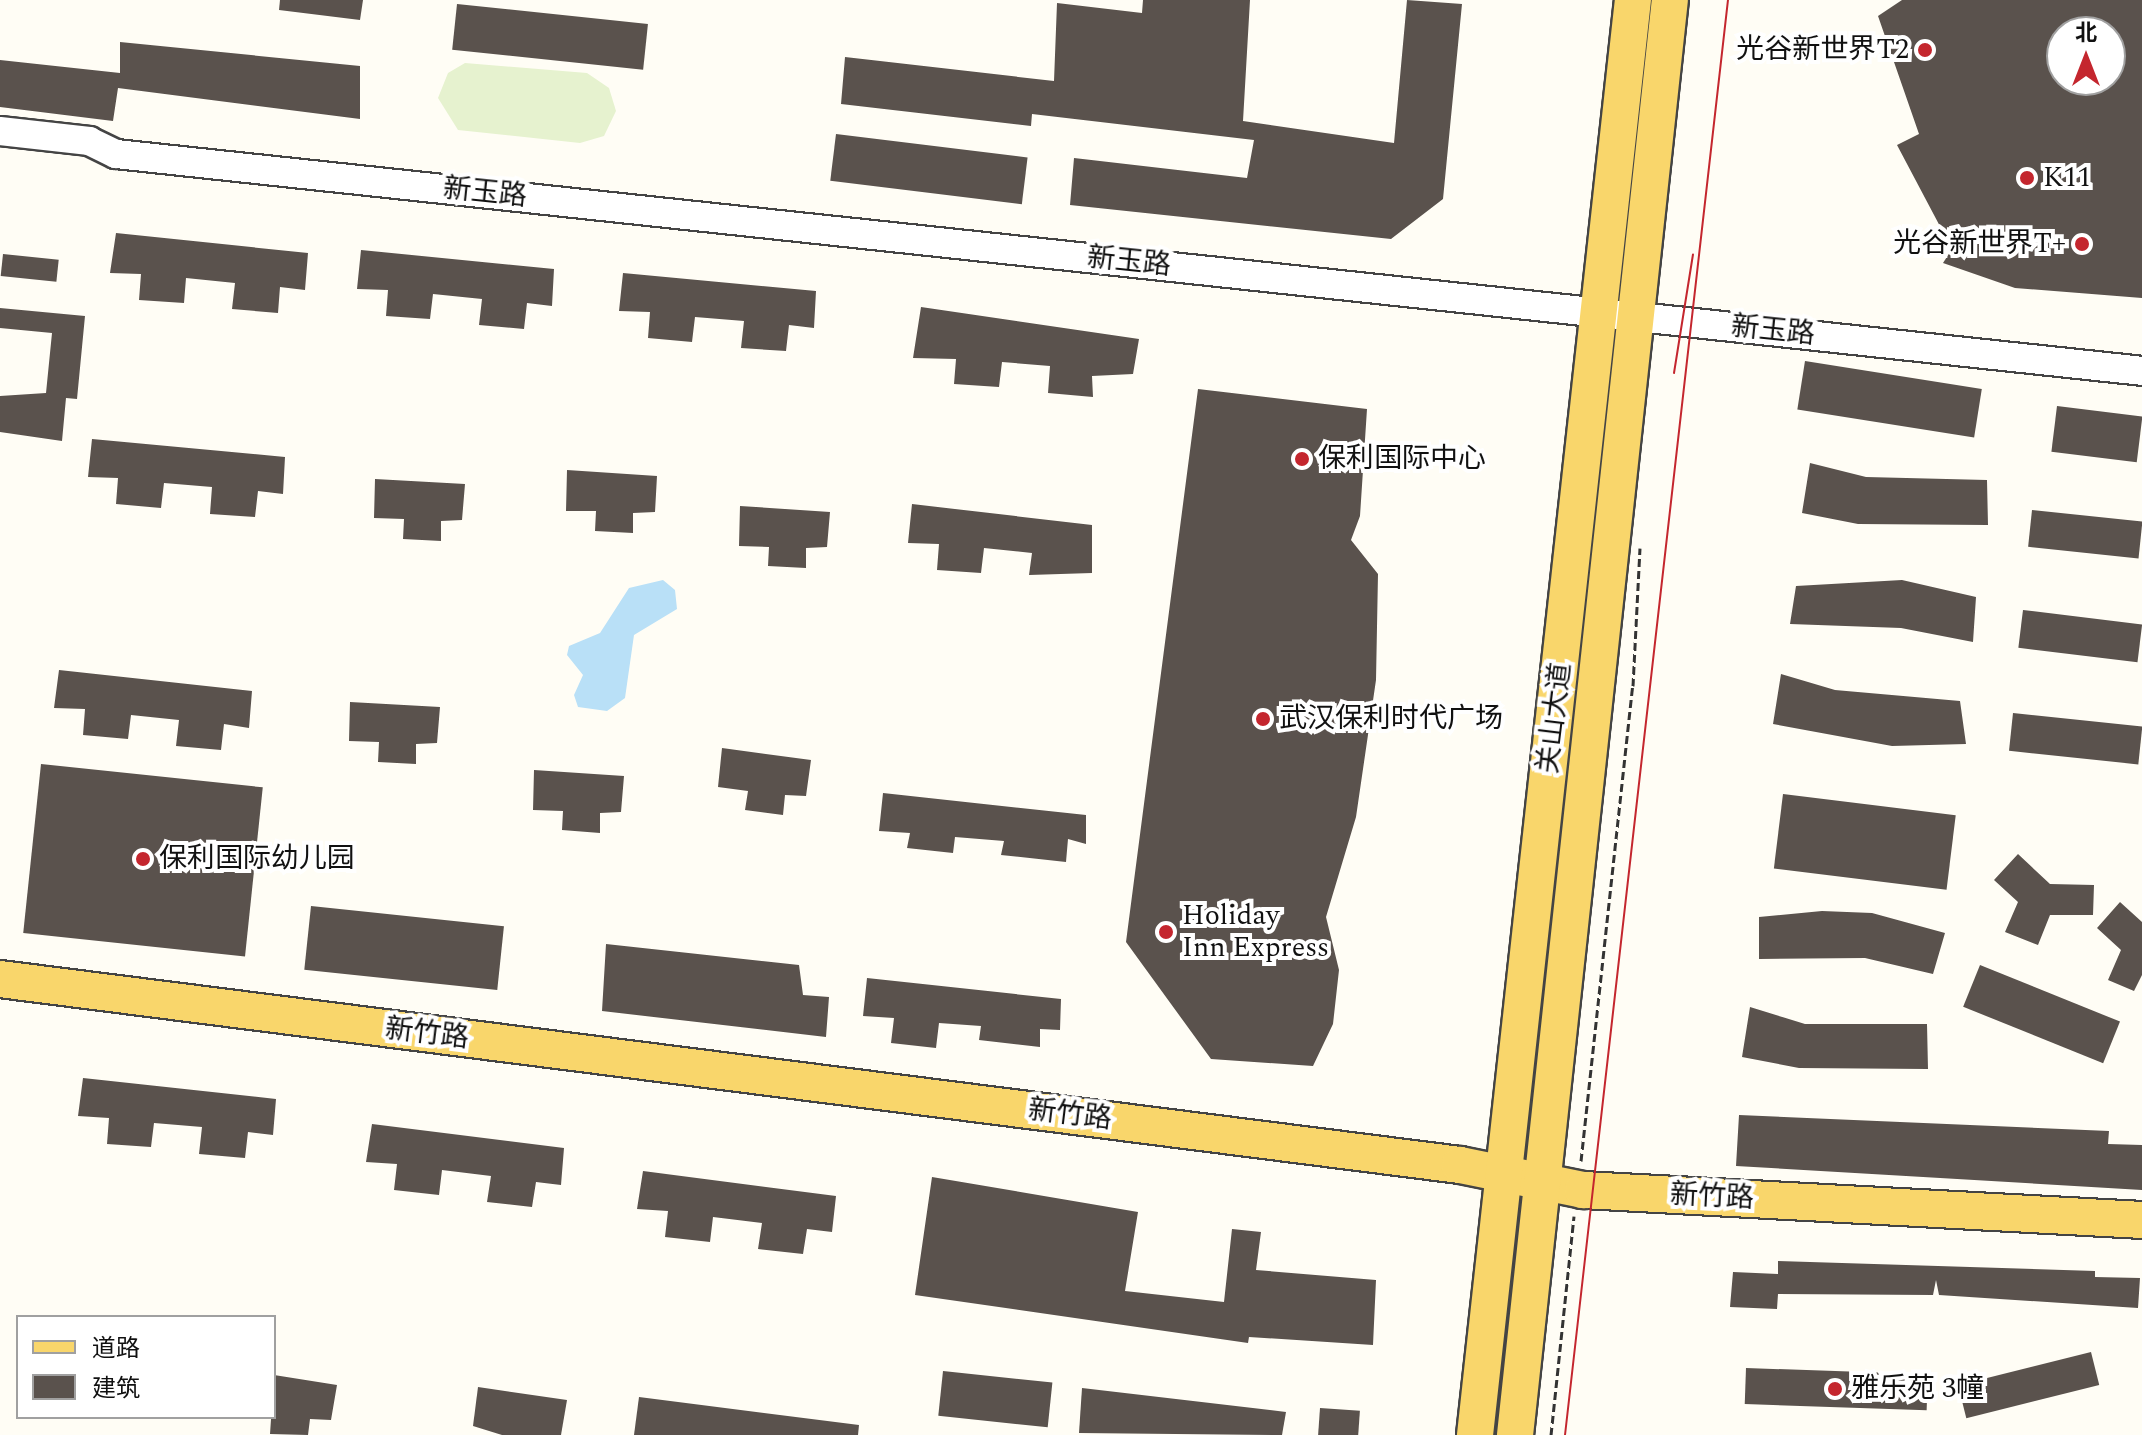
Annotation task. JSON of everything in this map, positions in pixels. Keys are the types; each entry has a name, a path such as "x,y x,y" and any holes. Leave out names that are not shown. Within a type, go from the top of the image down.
{"main road":[{"name":"关山大道","path":"1515,1435 1522,1178 1596,311 1633,0"},
{"name":"关山大道","path":"1475,1435 1522,1178 1639,316 1670,0"},
{"name":"新竹路","path":"0,979 1522,1178 1577,1189 2142,1220"}],"street":[{"name":"新玉路","path":"0,131 89,141 116,154 2142,371"}],"path":[{"path":"1551,1435 1633,686 1641,532"}],"green space":[{"path":"465,63 587,73 609,88 616,111 604,136 580,143 458,130 438,98 448,73"}],"water":[{"path":"663,580 675,590 677,609 634,635 625,698 607,711 578,707 574,695 583,675 567,655 569,646 600,633 629,588"}],"building":[{"path":"280,0 363,0 360,20 279,10"},
{"path":"1143,0 1250,0 1243,121 1394,143 1407,0 1462,4 1443,199 1391,239 1070,205 1074,158 1247,178 1254,140 1032,114 1031,126 841,104 845,57 1054,81 1057,3 1142,13"},
{"name":"K11","path":"1902,0 2142,0 2142,298 2015,288 1943,263 1952,249 1897,145 1919,134 1878,16"},
{"path":"457,4 648,24 643,70 452,50"},
{"path":"120,42 360,66 360,119 118,88 113,121 0,107 0,60 120,73"},
{"path":"836,134 1028,158 1022,204 830,181"},
{"path":"116,233 308,253 305,290 280,287 278,313 232,309 235,283 186,278 184,303 139,300 141,274 110,273"},
{"path":"361,250 554,269 552,306 527,303 524,329 479,325 482,299 433,294 430,319 386,316 388,290 357,289"},
{"path":"3,254 59,260 56,282 1,276"},
{"path":"623,273 816,291 814,328 789,325 786,351 741,348 744,321 695,317 692,342 648,338 650,312 619,311"},
{"path":"921,307 1139,339 1133,374 1092,376 1093,397 1048,393 1050,366 1002,362 999,387 954,384 956,359 913,358"},
{"path":"0,308 85,316 77,399 66,398 62,441 0,432 0,396 46,393 52,333 0,328"},
{"path":"1805,361 1982,389 1974,437 1797,409"},
{"name":"武汉保利时代广场","path":"1198,389 1367,409 1360,516 1351,540 1378,574 1376,680 1356,817 1326,917 1339,970 1333,1024 1313,1066 1211,1059 1126,942"},
{"path":"2057,406 2142,416 2137,462 2051,452"},
{"path":"92,439 285,457 283,494 258,491 255,517 210,514 212,487 164,483 161,508 116,504 118,478 88,477"},
{"path":"1810,463 1866,477 1987,480 1988,525 1858,524 1802,513"},
{"path":"567,470 657,476 655,512 633,513 633,533 595,531 596,511 566,511"},
{"path":"375,479 465,484 462,520 441,521 441,541 403,539 404,519 374,518"},
{"path":"912,504 1092,525 1092,573 1029,575 1032,553 984,548 981,573 937,570 939,544 908,543"},
{"path":"740,506 830,512 827,547 806,548 806,568 768,566 769,547 739,546"},
{"path":"2032,510 2142,522 2139,558 2028,547"},
{"path":"1902,580 1976,597 1973,642 1901,628 1790,624 1796,586"},
{"path":"2023,610 2142,625 2137,662 2018,648"},
{"path":"59,670 252,691 249,728 224,724 221,750 176,746 179,720 131,715 128,739 83,735 85,709 54,708"},
{"path":"1781,674 1835,690 1960,701 1966,744 1892,746 1773,724"},
{"path":"350,702 440,707 437,743 416,744 416,764 378,762 379,742 349,741"},
{"path":"2013,713 2142,727 2138,764 2009,751"},
{"path":"722,748 811,760 806,796 785,795 783,815 745,810 748,791 718,787"},
{"name":"保利国际幼儿园","path":"41,764 263,787 245,956 23,933"},
{"path":"534,770 624,776 621,812 600,813 600,833 562,830 563,811 533,810"},
{"path":"883,793 1086,815 1086,844 1068,839 1066,862 1001,855 1004,841 955,837 953,853 907,848 910,833 879,831"},
{"path":"1783,794 1956,815 1947,890 1774,868"},
{"path":"2018,854 2050,884 2094,885 2093,915 2050,915 2038,945 2005,932 2018,902 1994,880"},
{"path":"2120,902 2142,922 2142,975 2134,991 2108,980 2121,950 2097,928"},
{"path":"311,906 504,926 497,990 304,970"},
{"path":"1822,911 1872,913 1945,933 1933,974 1865,958 1759,959 1759,917"},
{"path":"606,944 799,965 803,995 829,997 826,1037 602,1011"},
{"path":"1980,965 2120,1022 2103,1063 1963,1007"},
{"path":"867,978 1061,999 1060,1030 1040,1029 1040,1047 979,1040 981,1026 939,1023 936,1048 891,1043 894,1018 863,1016"},
{"path":"1750,1007 1805,1024 1927,1024 1928,1069 1799,1068 1742,1057"},
{"path":"83,1078 276,1099 273,1135 248,1132 245,1158 199,1154 202,1127 154,1123 151,1147 107,1144 109,1118 78,1116"},
{"path":"1739,1115 2109,1131 2108,1144 2142,1145 2142,1190 1736,1166"},
{"path":"372,1124 564,1148 561,1185 536,1182 532,1207 487,1202 491,1176 442,1170 439,1195 394,1190 397,1164 366,1162"},
{"path":"643,1171 836,1196 832,1232 807,1229 803,1254 758,1249 762,1223 713,1217 710,1242 665,1237 668,1211 637,1209"},
{"path":"932,1177 1138,1212 1125,1291 1224,1302 1232,1229 1261,1232 1256,1270 1376,1280 1373,1345 1249,1337 1248,1343 915,1295"},
{"path":"1778,1261 2095,1271 2095,1277 2140,1278 2138,1308 1939,1295 1936,1280 1933,1295 1778,1294 1777,1309 1730,1307 1733,1272 1778,1274"},
{"path":"2091,1352 2099,1385 1966,1418 1958,1385"},
{"name":"雅乐苑 3幢","path":"1746,1368 1928,1374 1927,1410 1745,1404"},
{"path":"943,1371 1052,1382 1048,1427 938,1416"},
{"path":"276,1375 337,1385 331,1420 310,1419 308,1435 270,1434 271,1419 276,1419"},
{"path":"478,1387 567,1400 561,1435 502,1435 473,1426"},
{"path":"1082,1388 1286,1412 1282,1435 1079,1433"},
{"path":"639,1397 859,1425 858,1435 634,1435"},
{"path":"1320,1408 1360,1411 1358,1435 1318,1435"}],"tram line":[{"path":"1565,1435 1728,0"},
{"path":"1674,373 1693,255"}],"place":[{"name":"光谷新世界T2","path":"1925,50"},
{"name":"K11","path":"2027,178"},
{"name":"光谷新世界T+","path":"2082,244"},
{"name":"保利国际中心","path":"1302,459"},
{"name":"武汉保利时代广场","path":"1263,719"},
{"name":"保利国际幼儿园","path":"143,859"},
{"name":"Holiday Inn Express","path":"1166,932"},
{"name":"雅乐苑 3幢","path":"1835,1389"}]}
